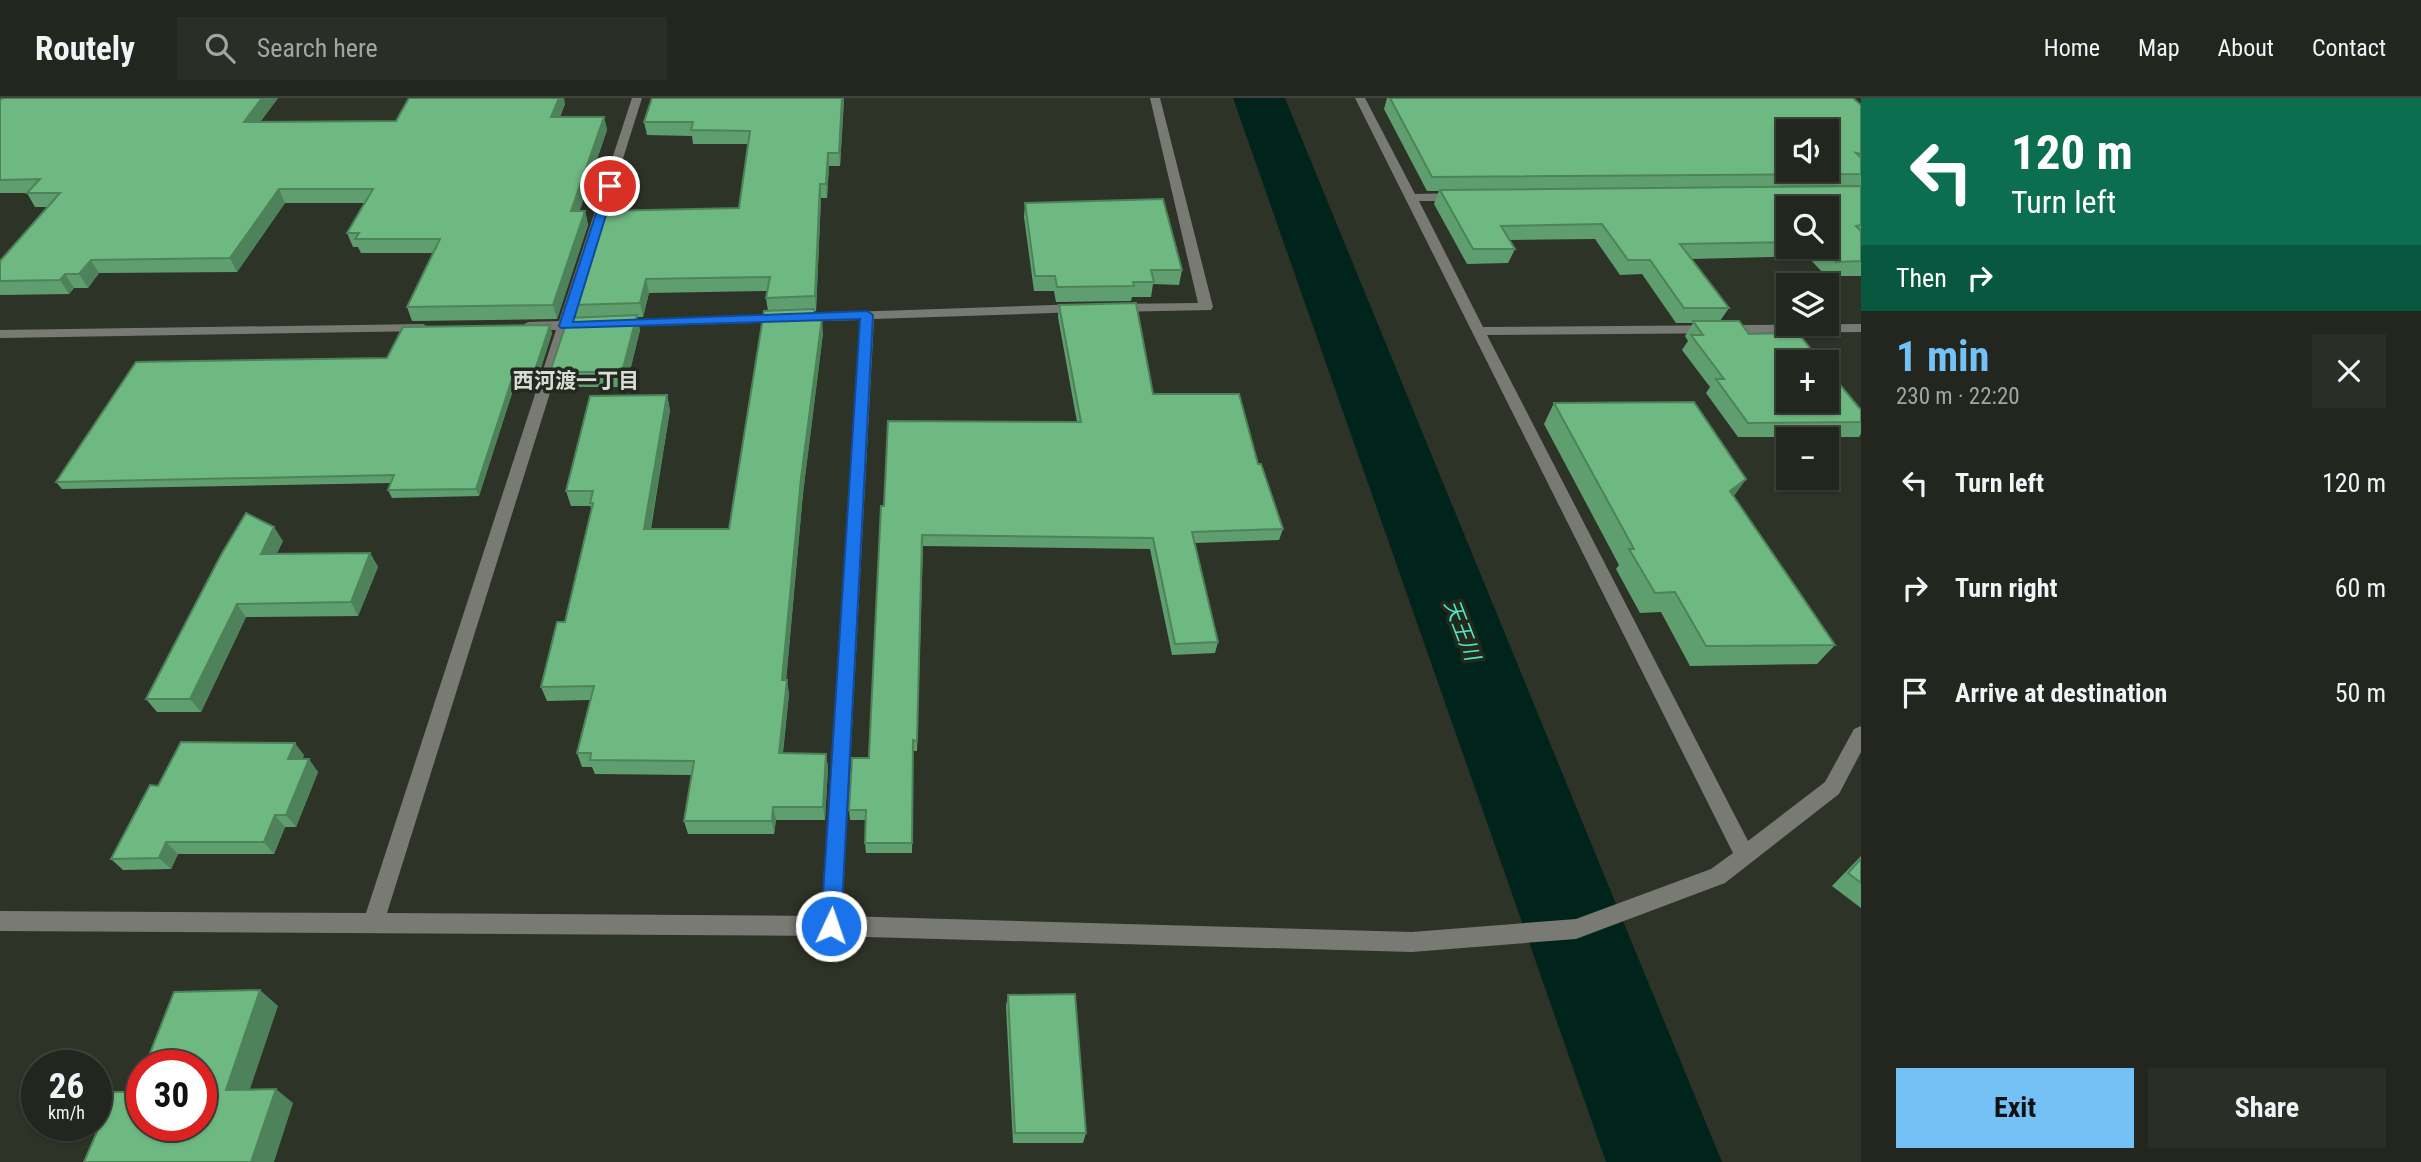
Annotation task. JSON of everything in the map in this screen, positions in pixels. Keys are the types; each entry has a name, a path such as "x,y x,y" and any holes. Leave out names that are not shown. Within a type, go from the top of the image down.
{"street":[{"path":"373,924 637,98"},
{"path":"510,326 1072,308 1206,307 1155,98"},
{"path":"1360,98 1744,854"},
{"path":"1411,198 1479,197"},
{"path":"831,926 867,315"},
{"path":"0,334 441,327"},
{"path":"1480,331 1861,328"},
{"path":"0,921 831,926 1412,942 1576,929 1718,876 1832,788 1861,734"}],"building":[{"path":"262,98 244,122 396,121 409,98 559,98 551,117 604,117 571,211 585,211 553,305 407,307 440,239 355,239 359,233 347,233 373,189 279,189 230,258 91,260 79,274 65,274 60,280 0,281 0,261 60,193 27,193 40,179 0,180 0,100"},
{"path":"652,98 842,98 839,153 828,153 826,184 820,184 815,296 766,298 770,277 646,279 640,303 572,305 602,211 739,208 750,131 691,130 693,122 644,122"},
{"path":"1390,98 1853,98 1861,105 1861,154 1856,153 1861,158 1861,174 1839,174 1839,119 1776,119 1776,175 1432,177"},
{"path":"1861,186 1861,225 1856,226 1861,231 1861,261 1836,262 1833,259 1839,259 1839,196 1776,196 1776,242 1680,244 1729,308 1684,308 1650,260 1628,260 1602,224 1501,226 1515,249 1473,249 1440,190"},
{"path":"1163,199 1182,270 1151,270 1154,282 1133,282 1134,286 1057,287 1055,276 1035,276 1025,203"},
{"path":"1136,303 1153,394 1239,394 1258,464 1261,464 1283,529 1192,532 1218,642 1175,644 1153,538 922,535 917,741 913,740 912,843 865,843 866,810 849,810 852,758 869,758 881,506 884,506 888,421 1081,422 1059,305"},
{"path":"814,309 814,318 822,318 801,478 782,680 787,680 779,753 826,754 823,807 773,807 772,821 684,821 694,761 590,760 591,753 577,753 594,686 541,687 557,622 565,622 593,503 590,503 593,491 566,491 590,396 667,395 644,529 729,529 764,311"},
{"path":"637,315 622,372 550,372 568,318"},
{"path":"1693,321 1739,321 1749,334 1800,336 1811,350 1776,350 1776,413 1839,413 1839,383 1861,410 1861,422 1748,423 1716,379 1724,379 1691,335 1703,335"},
{"path":"550,325 532,379 512,379 476,489 388,490 394,475 56,482 136,362 387,358 403,327"},
{"path":"1694,402 1746,479 1730,491 1835,645 1706,646 1675,592 1655,593 1629,549 1634,549 1554,403"},
{"path":"246,513 274,527 261,554 370,553 351,602 237,604 190,699 146,699 221,555"},
{"path":"181,742 295,743 288,759 309,759 286,815 275,815 264,842 166,842 159,858 111,859 150,785 158,786"},
{"path":"1861,859 1861,883 1848,873"},
{"path":"260,990 226,1090 276,1089 251,1162 84,1162 93,1141 112,1141 114,1092 126,1092 126,1141 217,1141 217,1050 151,1050 174,992"},
{"path":"1075,994 1086,1133 1015,1133 1008,995"}],"waterway":[{"name":"天王川","path":"1259,98 1664,1162"}],"district":[{"name":"西河渡一丁目","path":"576,381"}],"route":[{"path":"610,186 566,326 867,315 831,926"}]}
